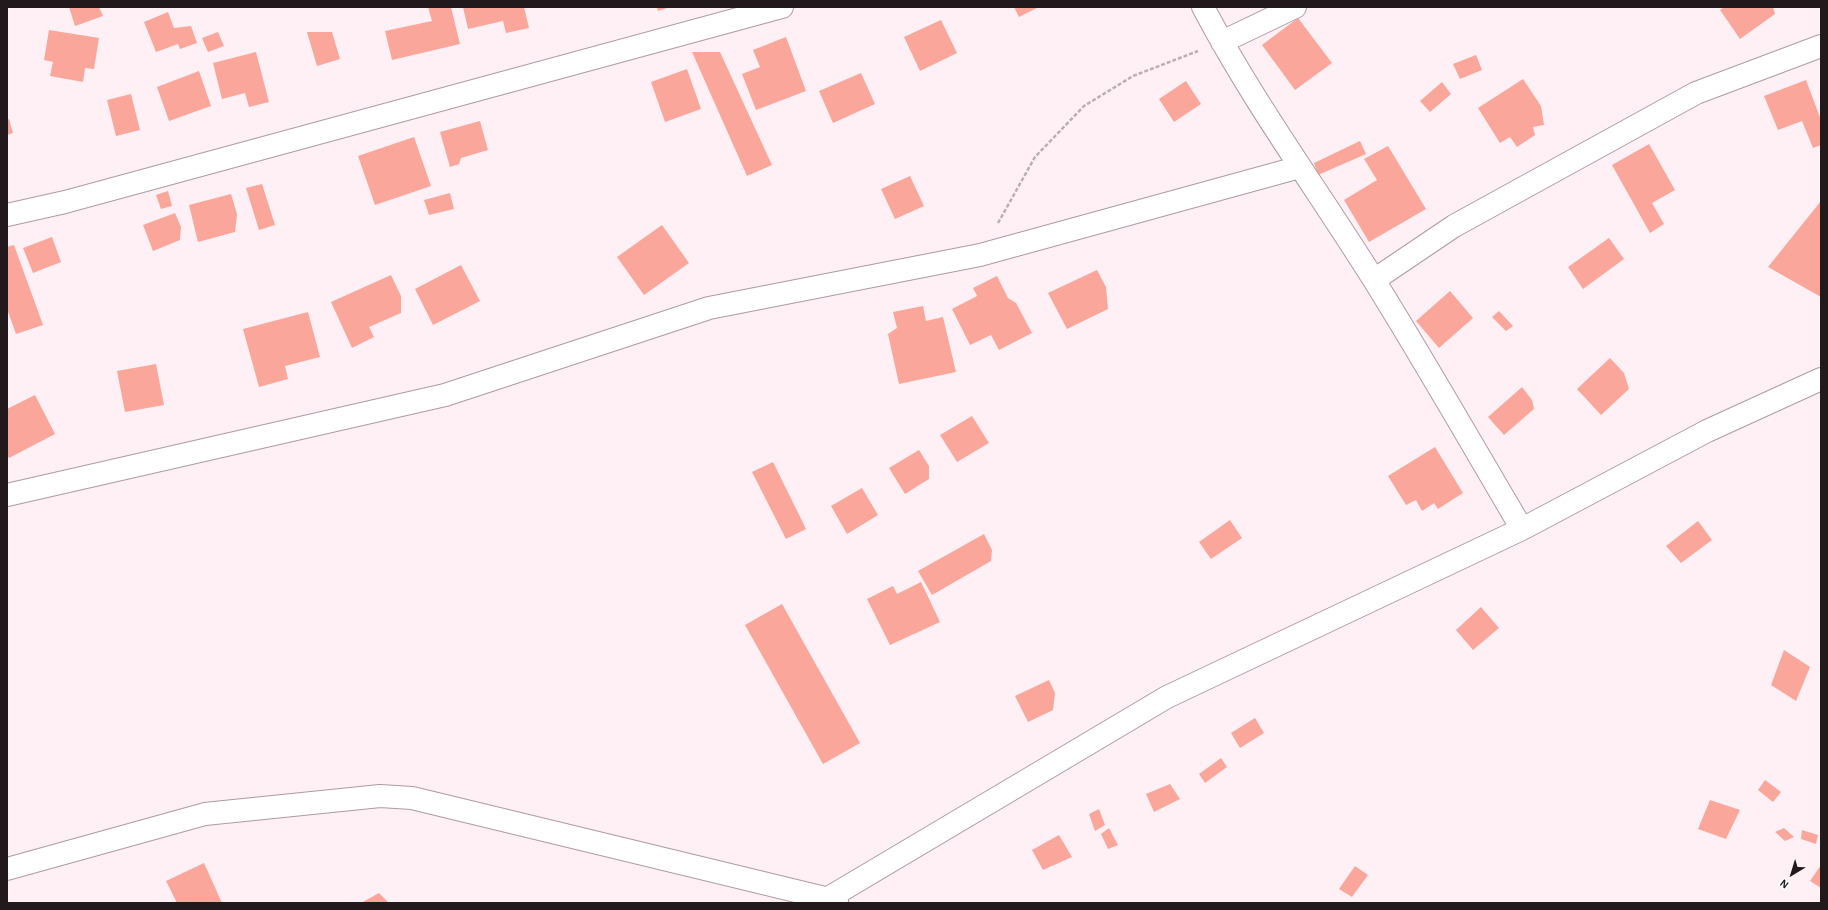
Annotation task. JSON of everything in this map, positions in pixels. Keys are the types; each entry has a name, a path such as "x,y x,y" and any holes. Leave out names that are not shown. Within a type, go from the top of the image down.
{"street":[{"path":"7,215 65,202 782,7"},
{"path":"1203,7 1222,42 1300,167 1374,280 1522,529"},
{"path":"1222,42 1295,7"},
{"path":"1374,280 1454,226 1696,93 1821,46"},
{"path":"7,495 445,395 709,308 980,255 1300,167"},
{"path":"7,869 205,814 380,796 412,798 830,902 1167,697 1522,529 1707,431 1821,379"}],"path":[{"path":"980,255 1035,157 1084,106 1133,76 1222,42"}],"building":[{"path":"69,7 99,7 103,16 75,26"},
{"path":"428,7 451,7 460,44 392,60 385,31 432,21"},
{"path":"463,7 524,7 529,28 506,33 503,21 468,29"},
{"path":"657,7 670,7 658,11"},
{"path":"1014,7 1039,7 1019,17"},
{"path":"1724,7 1773,7 1775,14 1740,39 1720,10"},
{"path":"168,12 174,28 191,26 197,43 180,49 178,44 156,52 144,22"},
{"path":"1298,18 1332,63 1295,90 1262,45"},
{"path":"941,20 957,53 920,71 904,37"},
{"path":"49,30 99,38 94,69 85,68 83,82 50,76 53,62 44,60"},
{"path":"218,32 224,46 208,52 202,38"},
{"path":"307,32 332,32 340,59 317,66"},
{"path":"786,37 806,91 756,110 742,74 760,67 753,50"},
{"path":"256,52 269,102 249,107 245,93 222,99 213,63"},
{"path":"692,52 720,52 772,165 747,176"},
{"path":"1476,55 1482,70 1460,79 1453,64"},
{"path":"687,69 701,109 665,122 651,82"},
{"path":"199,71 211,106 169,121 157,87"},
{"path":"861,73 875,104 833,123 819,91"},
{"path":"1523,79 1541,106 1544,125 1533,127 1535,135 1517,147 1510,137 1500,143 1478,108"},
{"path":"1806,80 1821,120 1821,145 1813,148 1802,121 1778,130 1764,96"},
{"path":"1186,81 1201,104 1174,122 1159,99"},
{"path":"1442,82 1451,94 1430,112 1420,101"},
{"path":"131,94 140,130 116,136 107,100"},
{"path":"9,119 13,133 7,135 7,120"},
{"path":"480,121 488,150 461,158 459,164 450,167 440,132"},
{"path":"414,137 431,186 375,205 358,156"},
{"path":"1360,141 1366,154 1318,175 1314,163"},
{"path":"1649,144 1675,190 1652,203 1664,224 1650,233 1612,165"},
{"path":"1388,146 1426,209 1369,242 1344,200 1377,180 1364,159"},
{"path":"910,176 924,206 895,219 881,189"},
{"path":"262,184 275,225 259,230 246,188"},
{"path":"168,191 172,206 161,209 156,195"},
{"path":"450,193 454,209 429,215 424,200"},
{"path":"231,194 237,214 235,232 198,242 189,205"},
{"path":"1821,201 1821,297 1768,267"},
{"path":"175,213 181,227 180,240 153,251 143,225"},
{"path":"662,225 689,263 644,295 617,257"},
{"path":"52,237 61,262 33,273 23,248"},
{"path":"1609,238 1624,259 1583,289 1568,267"},
{"path":"14,245 43,325 16,334 7,309 7,247"},
{"path":"461,265 480,301 433,325 415,289"},
{"path":"1097,270 1106,287 1108,309 1067,329 1048,293"},
{"path":"391,275 401,296 401,313 369,327 374,337 352,348 331,302"},
{"path":"997,276 1008,298 1016,303 1032,333 999,350 991,335 970,345 952,309 977,296 973,288"},
{"path":"1450,291 1473,318 1439,348 1416,321"},
{"path":"923,306 926,321 943,317 956,372 899,384 888,334 897,328 893,312"},
{"path":"1499,311 1513,326 1506,331 1492,317"},
{"path":"308,312 320,357 285,366 288,379 259,387 243,329"},
{"path":"1610,358 1624,373 1629,389 1601,415 1577,389"},
{"path":"156,364 164,405 125,412 117,371"},
{"path":"1522,387 1532,400 1534,409 1504,435 1488,417"},
{"path":"35,395 55,434 9,458 7,455 7,409"},
{"path":"972,416 989,443 957,462 940,435"},
{"path":"1435,447 1463,493 1438,509 1434,503 1422,511 1416,500 1406,505 1388,476"},
{"path":"919,450 929,466 929,479 905,494 889,468"},
{"path":"773,462 806,529 786,539 752,472"},
{"path":"862,488 878,515 847,534 831,506"},
{"path":"1230,520 1242,538 1211,559 1199,542"},
{"path":"1698,521 1712,540 1681,563 1666,546"},
{"path":"984,534 992,550 991,561 932,595 918,571"},
{"path":"921,582 940,622 890,645 867,599 893,586 897,594"},
{"path":"782,604 860,743 823,764 745,625"},
{"path":"1481,607 1499,628 1473,650 1456,630"},
{"path":"1784,650 1810,667 1796,701 1771,685"},
{"path":"1049,680 1055,693 1053,710 1028,722 1015,696"},
{"path":"1255,718 1264,733 1240,748 1231,733"},
{"path":"1221,758 1227,767 1205,783 1199,774"},
{"path":"1765,780 1781,792 1773,802 1758,790"},
{"path":"1170,784 1180,799 1154,812 1146,794"},
{"path":"1710,800 1740,810 1726,839 1698,829"},
{"path":"1099,809 1105,825 1095,831 1089,814"},
{"path":"1109,828 1118,845 1108,849 1101,834"},
{"path":"1784,828 1794,837 1785,841 1775,832"},
{"path":"1802,830 1818,835 1816,844 1801,839"},
{"path":"1059,835 1072,857 1043,870 1032,850"},
{"path":"204,863 222,903 177,903 166,881"},
{"path":"1821,865 1821,888 1810,881"},
{"path":"1355,866 1368,875 1352,897 1339,889"},
{"path":"379,893 389,903 361,903"}]}
